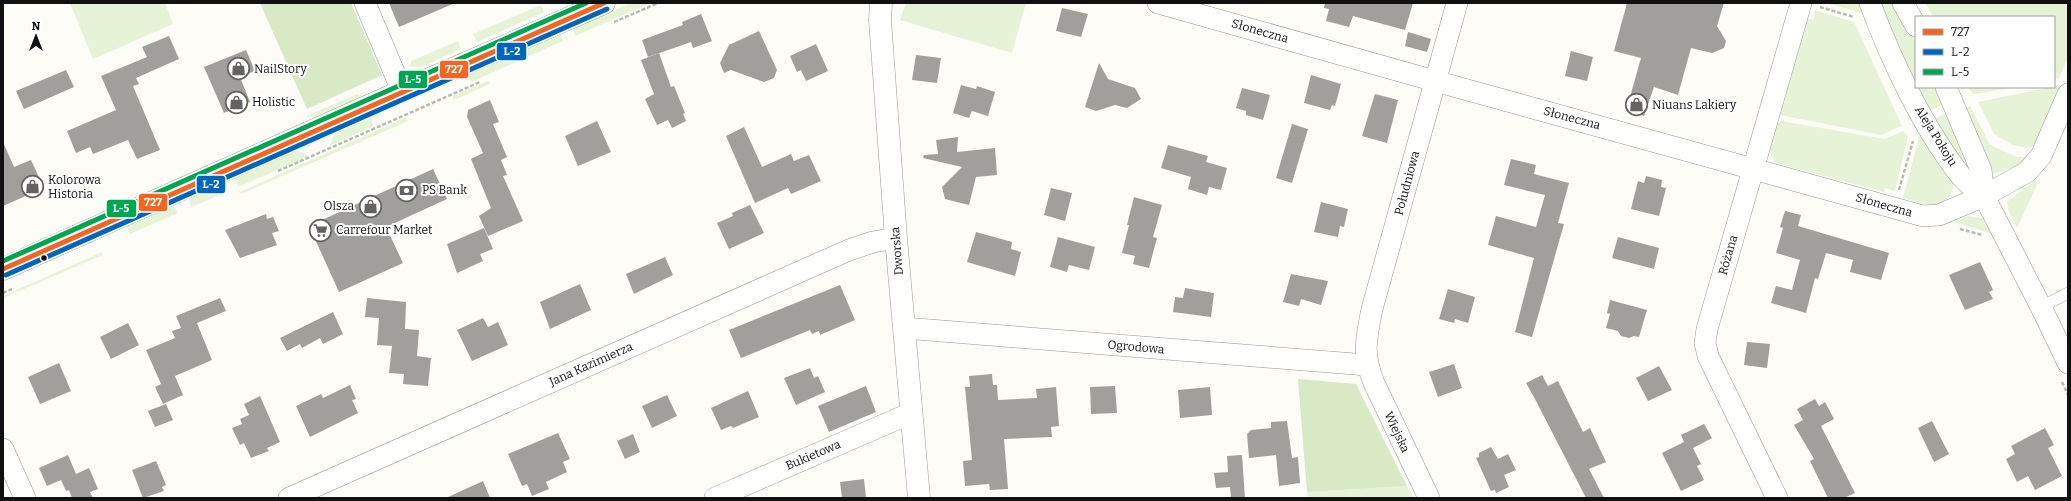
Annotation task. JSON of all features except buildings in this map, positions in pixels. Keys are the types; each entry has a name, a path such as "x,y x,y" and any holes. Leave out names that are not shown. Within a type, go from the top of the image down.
{"street":[{"path":"365,3 402,91"},
{"path":"3,270 402,91 604,3"},
{"name":"Dworska","path":"881,3 880,20 896,238 919,498"},
{"name":"Słoneczna","path":"1158,3 1923,216 1939,215 1984,196 2027,172 2041,156 2068,94"},
{"name":"Południowa","path":"1367,366 1367,337 1372,310 1457,3"},
{"path":"1903,3 1915,24"},
{"name":"Różana","path":"1777,498 1708,356 1705,343 1707,329 1753,168 1810,5"},
{"name":"Aleja Pokoju","path":"1863,10 1882,37 1923,118 1961,177 1984,196"},
{"name":"Aleja Pokoju","path":"1946,88 1981,170 1984,196 2041,307 2064,370"},
{"name":"Jana Kazimierza","path":"289,498 849,250 873,242 896,238"},
{"name":"Ogrodowa","path":"904,328 1367,366"},
{"name":"Wiejska","path":"1367,366 1429,498"},
{"name":"Bukietowa","path":"715,498 912,413"},
{"path":"3,449 25,498"}],"lane":[{"path":"2041,307 2068,293"}],"path":[{"path":"608,25 658,3"},
{"path":"1810,5 1863,10"},
{"path":"272,174 485,79"},
{"path":"1894,207 1914,139"},
{"path":"1958,228 1984,235"},
{"path":"3,293 18,286"},
{"path":"2064,370 2068,395"}],"green space":[{"path":"70,3 165,3 173,24 93,59"},
{"path":"260,3 351,3 382,75 307,109"},
{"path":"631,3 649,4 575,36 573,28"},
{"path":"906,3 1026,3 1012,53 900,20"},
{"path":"1827,3 1863,3 1867,15"},
{"path":"1877,3 1894,3 1915,39 1915,87 1891,44"},
{"path":"1926,3 2063,3 2068,5 2068,57 2059,78 2055,79 2055,16 1932,16"},
{"path":"541,5 544,12 477,42 473,34"},
{"path":"1815,10 1854,22 1902,126 1881,135 1780,115 1807,18 1813,20"},
{"path":"560,34 563,41 471,82 468,75"},
{"path":"458,41 461,49 421,67 408,66 411,64 411,61"},
{"path":"488,81 490,84 454,100 452,96"},
{"path":"2060,85 2038,145 2026,148 2013,145 1994,134 1978,102 2046,88 2055,88 2055,86"},
{"path":"1915,88 1937,88 1944,104 1928,111"},
{"path":"1968,88 2012,88 1973,94"},
{"path":"357,94 361,97 314,118 306,116"},
{"path":"1970,106 1990,145 2017,157 2028,157 2017,166 1992,174 1965,108"},
{"path":"1950,111 1973,177 1932,120"},
{"path":"371,117 373,126 330,146 335,133"},
{"path":"406,117 408,121 241,194 240,192"},
{"path":"1781,121 1885,139 1903,131 1907,135 1907,141 1895,191 1885,188 1884,192 1775,163 1769,151 1776,125"},
{"path":"1921,130 1945,163 1953,180 1953,189 1948,198 1937,205 1923,204 1903,198"},
{"path":"296,150 309,156 238,187 235,178"},
{"path":"2034,181 2038,183 2017,228 2009,212 2007,202"},
{"path":"221,184 225,193 191,207 189,198"},
{"path":"173,205 178,213 130,234 127,226"},
{"path":"1966,216 1981,218 1993,234 1954,222"},
{"path":"102,252 103,255 3,298 3,296"},
{"path":"1298,379 1356,384 1407,486 1307,492"},
{"path":"1407,486 1414,498 1308,498 1307,492"}],"transit line":[{"name":"L-5","path":"3,261 586,3"},
{"name":"727","path":"3,269 604,3"},
{"name":"L-2","path":"6,275 607,9"}],"place":[{"name":"NailStory","path":"238,69"},
{"name":"Holistic","path":"237,102"},
{"name":"Niuans Lakiery","path":"1637,105"},
{"name":"Kolorowa Historia","path":"32,187"},
{"name":"PS Bank","path":"406,190"},
{"name":"Olsza","path":"370,206"},
{"name":"Carrefour Market","path":"320,230"}]}
